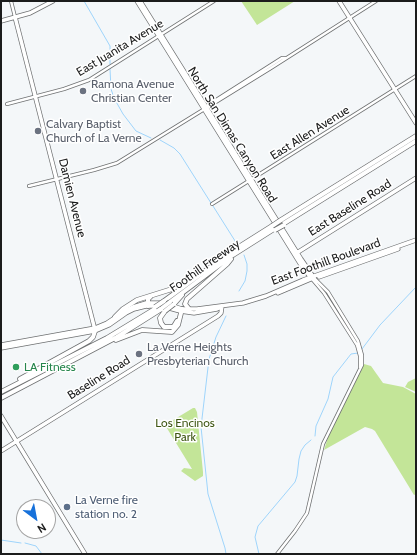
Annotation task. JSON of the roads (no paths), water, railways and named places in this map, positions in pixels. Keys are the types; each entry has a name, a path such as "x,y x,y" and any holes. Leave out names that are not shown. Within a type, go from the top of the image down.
{"highway":[{"name":"Foothill Freeway","path":"282,223 297,210 416,139"},
{"name":"Foothill Freeway","path":"1,397 101,346 144,321 212,266 416,139"},
{"name":"Foothill Freeway","path":"1,391 9,385 183,295 246,246 274,228"},
{"path":"169,302 246,246"},
{"path":"189,309 185,306 187,299 228,264 231,259"},
{"path":"115,317 129,305 141,298 172,289 212,266"},
{"path":"148,304 148,299 153,295"},
{"path":"160,308 160,320 164,326 169,328 174,326 176,323 181,310"},
{"path":"1,391 102,341 160,308"},
{"path":"1,397 116,336 160,308"},
{"path":"101,346 107,345 138,330 149,329 172,332 177,328 181,310"},
{"path":"9,385 89,341 94,337 95,330"}],"main road":[{"path":"1,21 38,10 53,1"},
{"name":"North San Dimas Canyon Road","path":"137,1 160,36"},
{"name":"North San Dimas Canyon Road","path":"140,1 204,108 312,278"},
{"path":"339,1 416,124"},
{"name":"Damien Avenue","path":"15,17 95,330"},
{"name":"East Baseline Road","path":"296,253 416,178"},
{"name":"East Foothill Boulevard","path":"222,306 243,303 266,296 416,241"},
{"path":"95,330 129,308 148,304 160,303 194,313 222,306"},
{"path":"1,346 95,330 108,326 130,311 148,304"},
{"path":"181,310 222,306"},
{"path":"212,309 217,312 218,316 221,313 222,306"},
{"name":"Baseline Road","path":"1,451 218,316"},
{"path":"1,416 85,554"}],"street":[{"name":"Damien Avenue","path":"11,1 15,17"},
{"name":"East Juanita Avenue","path":"7,104 64,89 89,80 214,1"},
{"path":"28,186 57,180 117,163 376,1"},
{"name":"East Allen Avenue","path":"212,204 416,76"},
{"path":"276,554 295,531 307,513 323,444 360,369 361,361 354,340 324,293 312,278"}],"waterway":[{"path":"84,1 110,46 110,64"},
{"path":"110,69 111,89 123,114 136,131 151,138"},
{"path":"160,140 174,148 180,154 211,203"},
{"path":"213,206 237,244"},
{"path":"239,291 245,281 247,271 247,264 244,255"},
{"path":"362,349 380,325 416,287"},
{"path":"226,316 216,337 209,359 201,427 208,494 226,554"},
{"path":"315,436 316,426 328,399 333,377 351,354 358,353"},
{"path":"259,554 255,537 258,526 295,482 301,451 311,440"},
{"path":"1,540 21,543"},
{"path":"25,543 36,546 42,554"}],"place":[{"name":"Ramona Avenue Christian Center","path":"83,91"},
{"name":"Calvary Baptist Church of La Verne","path":"38,131"},
{"name":"La Verne Heights Presbyterian Church","path":"139,354"},
{"name":"LA Fitness","path":"16,367"},
{"name":"La Verne fire station no. 2","path":"67,507"}],"park label":[{"name":"Los Encinos Park","path":"185,430"}]}
